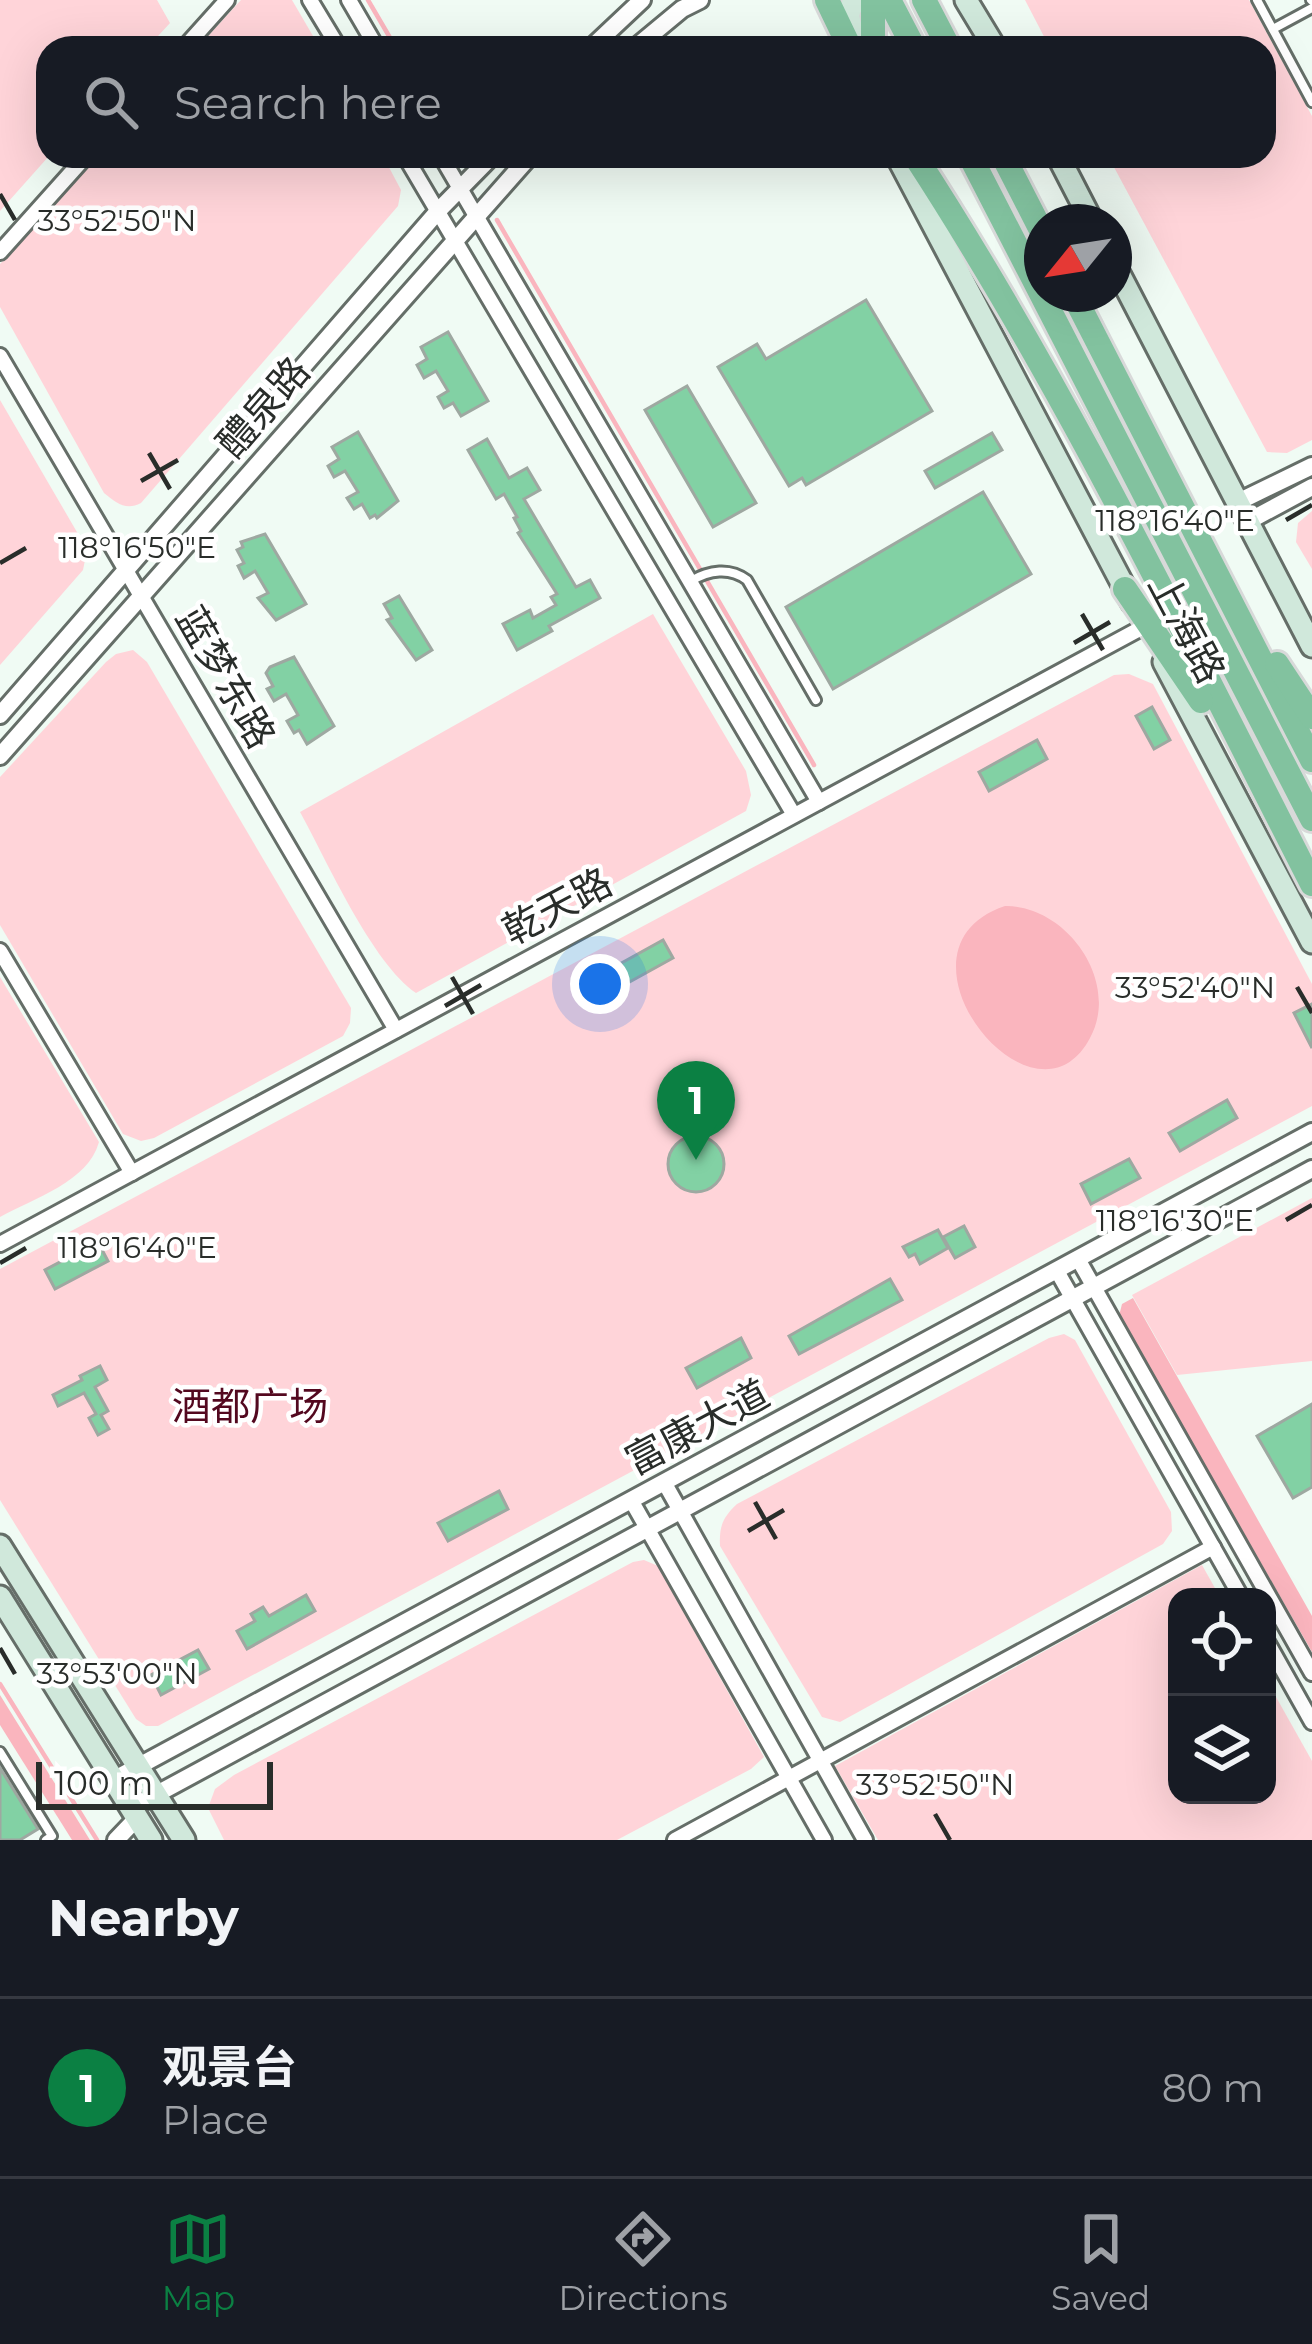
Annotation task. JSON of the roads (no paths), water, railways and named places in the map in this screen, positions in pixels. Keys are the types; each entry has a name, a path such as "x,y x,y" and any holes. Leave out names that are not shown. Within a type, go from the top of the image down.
{"highway":[{"path":"827,0 844,36"},
{"path":"873,0 873,36"},
{"path":"889,0 908,36"},
{"path":"924,0 943,36"},
{"path":"923,168 1056,387 1312,884"},
{"name":"上海路","path":"976,168 1312,819"},
{"path":"1009,168 1028,204"},
{"name":"上海路","path":"1082,312 1312,760"},
{"path":"1221,585 1312,717"},
{"path":"1126,589 1191,682 1248,789 1295,850"}],"main road":[{"path":"817,0 842,36"},
{"path":"849,36 848,16 854,0"},
{"path":"966,0 990,36"},
{"path":"978,0 993,36"},
{"name":"上海路","path":"905,168 1312,942"},
{"path":"1064,168 1083,204"},
{"path":"1132,299 1312,646"},
{"path":"0,1546 184,1840"},
{"path":"0,1597 151,1840"}],"street":[{"path":"195,36 227,0"},
{"path":"310,0 332,36"},
{"path":"349,0 370,36"},
{"path":"604,36 642,0"},
{"path":"649,36 700,0"},
{"path":"0,252 75,168"},
{"path":"413,168 794,815"},
{"path":"448,168 819,802"},
{"name":"醴泉路","path":"0,715 439,210 481,168"},
{"name":"醴泉路","path":"0,756 519,168"},
{"name":"蓝梦东路","path":"0,356 396,1030"},
{"path":"1243,512 1312,466"},
{"path":"1243,512 1312,487"},
{"name":"乾天路","path":"0,1244 1145,626"},
{"path":"0,951 132,1173"},
{"name":"富康大道","path":"113,1780 1312,1132"},
{"name":"富康大道","path":"134,1813 156,1795 1312,1169"},
{"path":"1078,1259 1312,1673"},
{"path":"1058,1271 1236,1588"},
{"path":"664,1482 865,1840"},
{"path":"631,1500 824,1840"},
{"path":"675,1840 1213,1546"},
{"path":"1276,1658 1312,1722"},
{"path":"116,1840 134,1813"}],"lane":[{"path":"1257,0 1311,98"},
{"path":"1273,29 1312,3"},
{"path":"690,581 709,570 748,580 816,700"},
{"path":"0,1751 52,1836 46,1840"}],"waterway":[{"path":"368,0 389,36"},
{"path":"497,220 814,765"},
{"path":"0,1684 97,1840"}],"place":[{"name":"观景台","path":"696,1160"}],"park label":[{"name":"酒都广场","path":"250,1406"}]}
